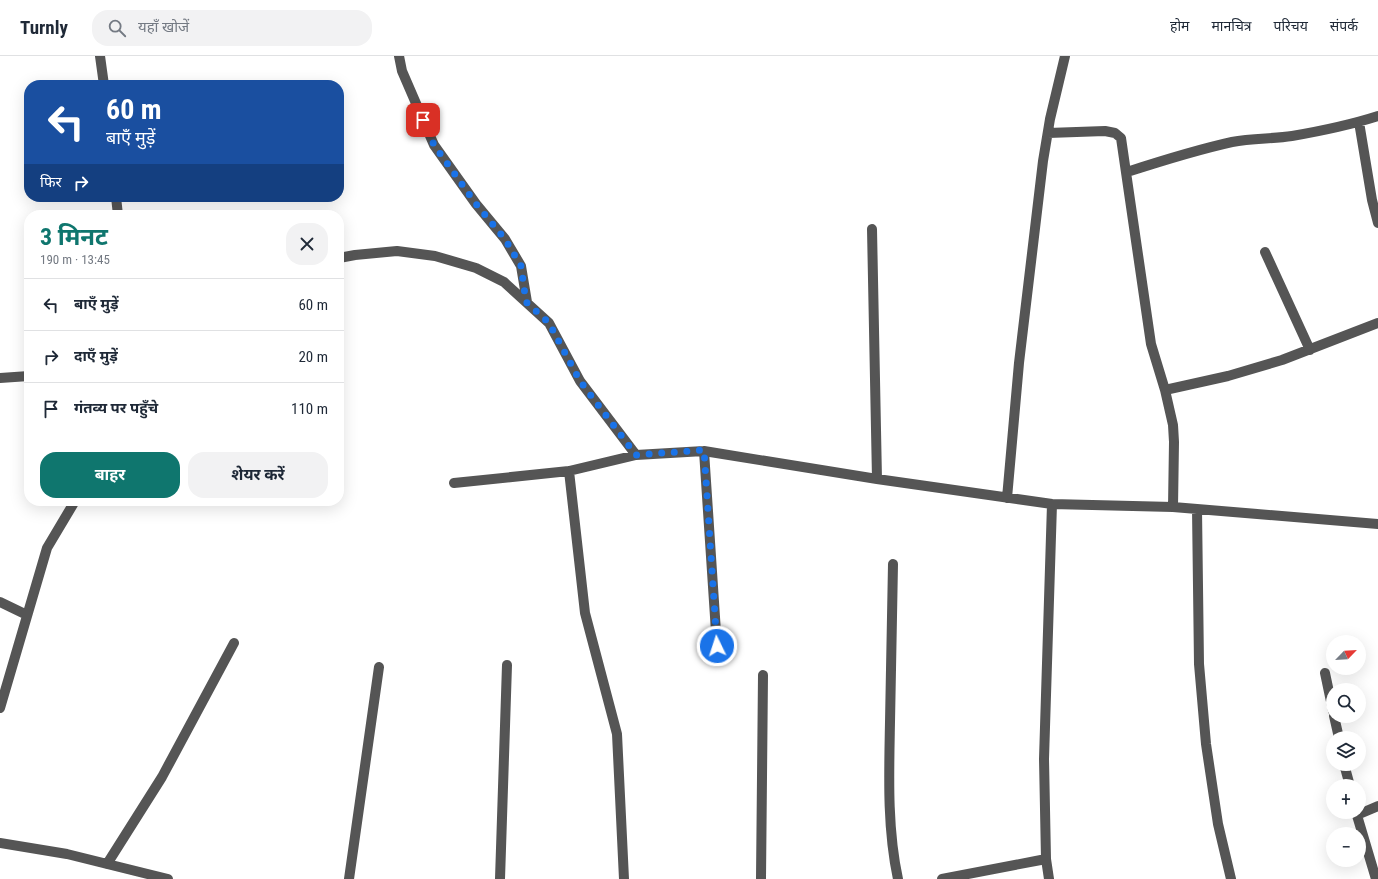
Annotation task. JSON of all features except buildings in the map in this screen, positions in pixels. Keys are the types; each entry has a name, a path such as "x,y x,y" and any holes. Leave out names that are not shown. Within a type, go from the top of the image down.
{"street":[{"path":"100,56 103,80"},
{"path":"399,56 402,70 434,145 476,204 505,239 521,266 526,302"},
{"path":"1007,498 1019,363 1042,169 1048,133 1065,56"},
{"path":"1127,172 1232,142 1291,136 1359,122 1378,116"},
{"path":"1359,122 1372,200 1378,223"},
{"path":"1048,133 1105,131 1115,133 1121,138 1151,344 1165,390 1173,425 1173,507"},
{"path":"872,229 876,479"},
{"path":"344,257 397,251 435,256 476,268 504,282 549,323 580,381 636,455"},
{"path":"1265,252 1310,350"},
{"path":"1165,390 1228,376 1282,360 1378,323"},
{"path":"0,378 24,376"},
{"path":"704,450 717,646"},
{"path":"454,483 569,471 636,455 704,450 876,479 1052,504 1173,507 1378,524"},
{"path":"569,471 585,614 617,734 624,879"},
{"path":"1049,879 1046,859 1044,759 1052,504"},
{"path":"0,708 47,548 72,506"},
{"path":"1197,509 1199,664 1206,744 1218,824 1231,879"},
{"path":"893,564 889,773 891,827 898,879"},
{"path":"0,602 27,615"},
{"path":"108,864 162,777 234,643"},
{"path":"500,879 506,665"},
{"path":"348,879 379,667"},
{"path":"1325,673 1327,683"},
{"path":"761,879 763,675"},
{"path":"1366,811 1378,806"},
{"path":"1358,819 1376,879"},
{"path":"0,843 67,854 168,879"},
{"path":"942,879 1046,859"}],"route":[{"path":"423,120 434,145 476,204 505,239 521,266 526,302 549,323 580,381 636,455 704,450 717,646"}]}
